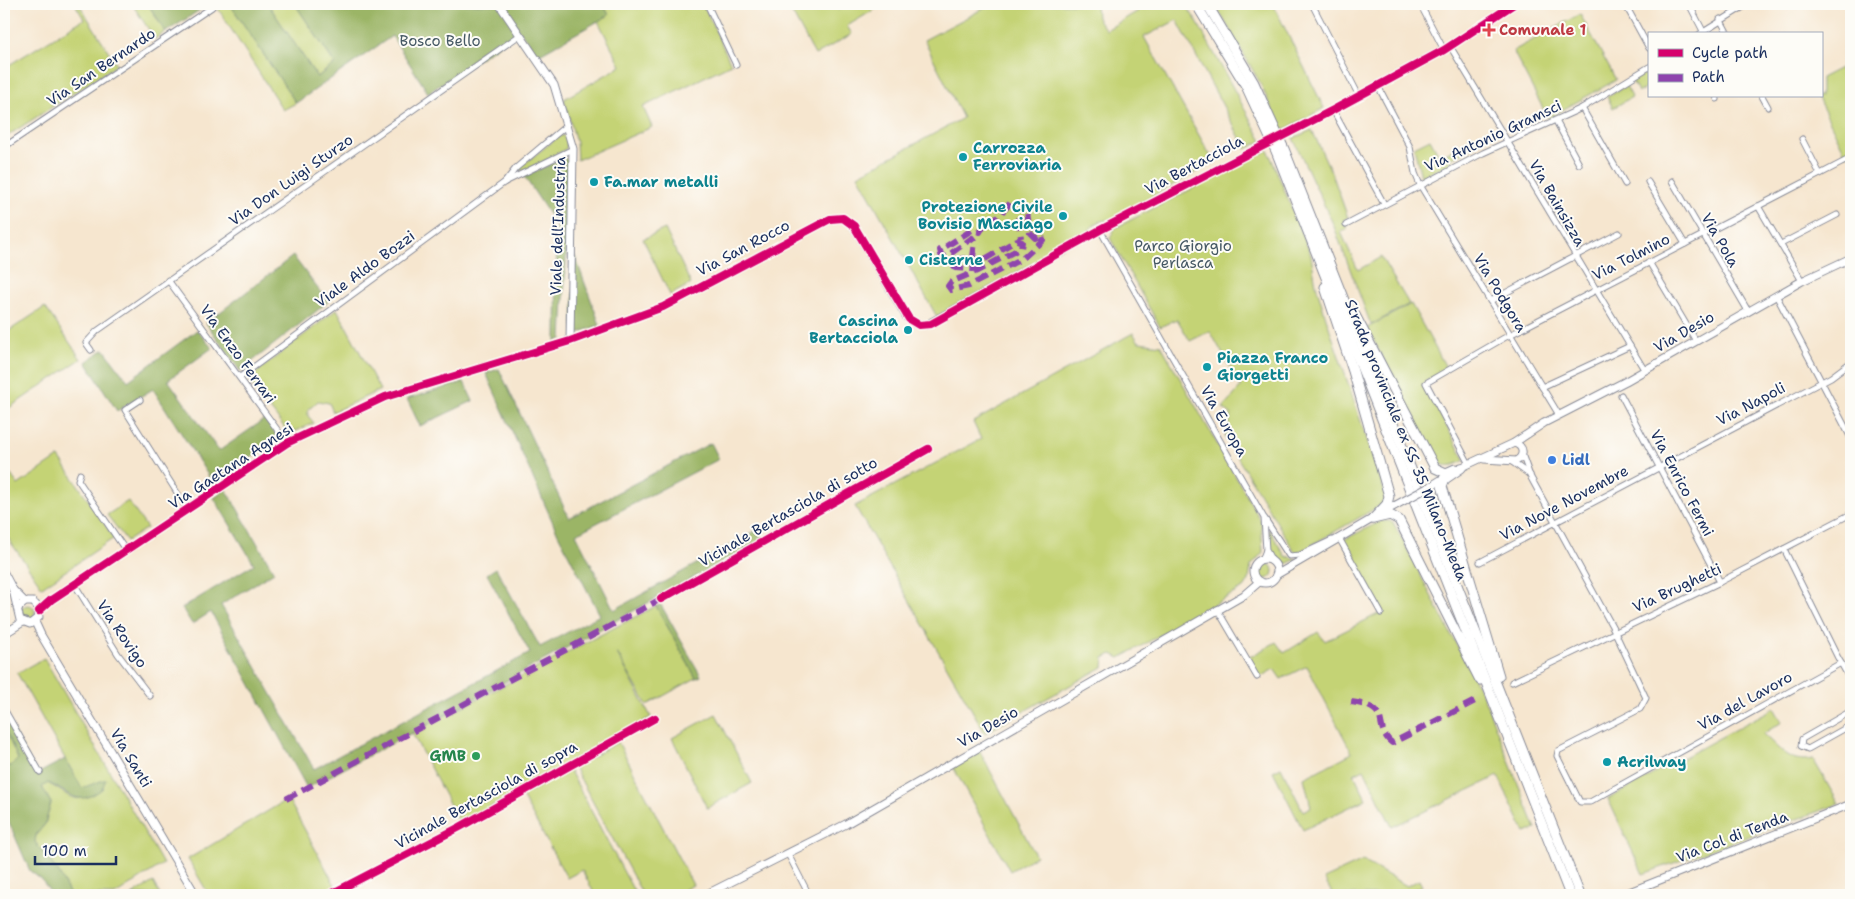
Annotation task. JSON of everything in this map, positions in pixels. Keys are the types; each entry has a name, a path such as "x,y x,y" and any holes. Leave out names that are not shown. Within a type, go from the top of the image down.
{"highway":[{"name":"Strada provinciale ex SS 35 Milano-Meda","path":"1196,4 1246,86 1322,265 1570,895"},
{"name":"Strada provinciale ex SS 35 Milano-Meda","path":"1207,4 1254,83 1284,149 1580,895"},
{"path":"1322,265 1325,287 1353,371 1389,496 1387,504 1373,519"},
{"path":"1345,302 1355,314 1435,468 1446,473 1464,466"},
{"path":"1464,466 1445,479 1442,486 1498,673 1505,706"},
{"path":"1373,519 1390,516 1399,520 1504,726"}],"street":[{"name":"Viale dell'Industria","path":"499,4 554,85 574,149 568,333 570,341"},
{"path":"707,4 736,65"},
{"path":"1312,4 1359,96"},
{"name":"Via Bainsizza","path":"1420,4 1507,143 1645,371"},
{"name":"Via Bertacciola","path":"894,295 910,321 919,325 929,324 1100,230 1378,86 1447,48 1514,4"},
{"path":"1625,4 1648,46"},
{"path":"1689,4 1701,32 1748,4"},
{"name":"Via San Bernardo","path":"4,146 212,7"},
{"path":"1720,20 1727,32"},
{"name":"Via Don Luigi Sturzo","path":"91,350 86,343 97,331 520,35"},
{"name":"Via Antonio Gramsci","path":"1346,225 1420,185 1582,108 1648,68"},
{"name":"Via Podgora","path":"1378,86 1410,147 1415,173 1420,185 1560,415"},
{"path":"1763,98 1768,107"},
{"path":"1582,108 1625,184"},
{"path":"1333,110 1384,204"},
{"path":"1556,121 1580,164"},
{"name":"Viale Aldo Bozzi","path":"505,182 516,168 567,124"},
{"path":"1802,139 1820,174"},
{"name":"Viale Aldo Bozzi","path":"240,377 505,182 574,149"},
{"name":"Via Tolmino","path":"1464,466 1426,383 1510,334 1851,158"},
{"name":"Via Pola","path":"1672,181 1748,311"},
{"path":"1648,182 1685,244"},
{"path":"1758,206 1802,281"},
{"path":"1781,244 1837,215"},
{"name":"Via San Rocco","path":"570,341 662,307 821,223 836,218 846,220 854,226 894,295"},
{"name":"Via Europa","path":"1100,230 1264,518 1266,550 1262,560"},
{"path":"1490,301 1619,233"},
{"name":"Via Desio","path":"1514,443 1560,415 1645,371 1776,295 1802,281 1850,261"},
{"path":"1649,262 1696,341"},
{"name":"Via Enzo Ferrari","path":"168,280 287,443"},
{"path":"1776,295 1823,381 1851,438"},
{"name":"Via Gaetana Agnesi","path":"39,611 51,600 287,443 386,397 570,341"},
{"path":"1542,387 1630,346"},
{"name":"Via Napoli","path":"1660,466 1823,381 1851,362"},
{"name":"Via Enrico Fermi","path":"1621,395 1720,582"},
{"path":"140,400 125,410 188,510"},
{"path":"1481,459 1519,460 1532,431"},
{"path":"1291,566 1275,565 1262,560 1253,568 1256,579 1271,582 1276,575 1464,466 1514,443 1522,451 1530,476 1615,632"},
{"path":"1504,448 1503,454 1530,476"},
{"name":"Via Nove Novembre","path":"1480,562 1660,466"},
{"path":"80,474 78,480 126,551"},
{"name":"Via Brughetti","path":"1512,682 1720,582 1851,514"},
{"path":"1264,518 1289,556 1300,555 1323,543 1338,539"},
{"path":"1338,539 1381,613"},
{"path":"1784,549 1851,681"},
{"name":"Via Europa","path":"1266,550 1275,565"},
{"path":"1275,565 1276,575"},
{"path":"4,573 13,590 18,608 18,616 12,628"},
{"name":"Via Desio","path":"705,895 788,854 926,778 1217,609 1248,590 1256,579"},
{"name":"Via Rovigo","path":"75,585 118,654 150,696"},
{"path":"4,634 12,628 29,623 39,611 13,590"},
{"name":"Via Gaetana Agnesi","path":"29,602 51,600"},
{"path":"18,608 29,602"},
{"path":"1217,609 1257,677"},
{"name":"Via Santi","path":"18,616 29,623 41,635 196,895"},
{"name":"Via del Lavoro","path":"1615,632 1646,698 1646,702 1640,709 1562,748 1557,756 1580,802 1590,802 1841,663"},
{"path":"4,709 40,772"},
{"path":"1851,711 1802,740 1801,746 1808,750 1851,725"},
{"name":"Via Col di Tenda","path":"1622,895 1851,804"},
{"path":"788,854 809,895"}],"green space":[{"path":"75,4 79,4 117,65 4,138 4,68 84,19"},
{"path":"132,4 148,4 165,32 155,39"},
{"path":"148,4 173,4 176,8 181,4 209,4 166,32"},
{"path":"215,4 230,4 296,103 283,110"},
{"name":"Bosco Bello","path":"230,4 268,4 317,77 335,64 295,4 603,4 609,15 538,55 520,31 428,93 392,36 296,103"},
{"path":"268,4 295,4 335,64 317,77"},
{"path":"603,4 703,4 731,64 643,107 652,127 577,160 576,142 564,99 621,66 598,21 609,15"},
{"path":"787,4 834,4 838,10 848,4 884,4 847,26 852,34 815,55"},
{"path":"992,4 1096,4 1097,18 1106,30 1150,4 1185,4 1196,20 1262,141 1246,149 1177,20 1144,37 1214,162 1110,220 1097,223 1087,233 937,317 858,175 963,118 924,40"},
{"path":"1215,4 1273,4 1324,108 1282,131 1259,81"},
{"path":"1580,14 1616,80 1548,118 1513,51"},
{"path":"1850,63 1851,152 1846,155 1818,98 1822,98 1822,77"},
{"path":"1648,72 1648,87 1639,92 1632,82"},
{"path":"1626,86 1632,97 1613,108 1607,97"},
{"path":"1312,130 1333,176 1348,218 1343,220 1347,229 1341,232 1358,270 1381,257 1409,304 1371,325 1333,224 1293,138"},
{"path":"561,135 568,138 566,149 525,171 520,170 521,166"},
{"path":"1430,139 1440,157 1474,139 1476,145 1450,159 1451,163 1421,177 1414,147"},
{"name":"Parco Giorgio Perlasca","path":"1268,150 1311,255 1316,285 1326,318 1386,496 1383,504 1296,554 1225,437 1231,414 1223,408 1241,387 1210,331 1190,341 1177,319 1160,327 1110,238 1115,228"},
{"path":"565,158 569,162 570,178 562,339 556,341 557,226 524,176"},
{"path":"665,229 691,284 670,295 643,239"},
{"path":"293,256 328,302 240,371 206,323"},
{"path":"575,256 600,325 578,333 574,331 573,324"},
{"path":"1411,304 1447,369 1423,383 1465,460 1449,466 1438,463 1367,328"},
{"path":"45,307 81,359 6,410 4,407 4,334"},
{"path":"337,309 380,390 333,412 329,403 318,401 308,410 308,416 314,423 296,431 287,431 253,386 251,382 253,375"},
{"path":"197,330 212,348 168,380 219,451 265,419 279,438 213,483 153,389 117,411 86,362 104,349 128,381"},
{"path":"1133,333 1139,342 1161,345 1261,521 1263,552 1251,566 1249,580 1245,587 1120,658 1112,654 1104,658 1103,667 985,733 855,506 981,439 973,422"},
{"path":"499,369 569,518 711,443 719,459 576,534 614,610 757,530 762,540 412,733 307,788 211,612 192,624 182,608 254,564 214,498 226,489 274,572 221,605 314,769 530,653 487,574 496,568 540,647 600,615 558,534 486,373"},
{"path":"464,382 473,401 420,426 407,399"},
{"path":"59,457 114,538 42,587 7,537 4,539 4,465 18,485"},
{"path":"128,501 147,528 127,541 107,515"},
{"path":"1381,521 1390,521 1394,524 1484,698 1536,829 1525,833 1498,776 1392,827 1364,769 1354,774 1366,799 1303,830 1273,771 1281,767 1303,811 1311,807 1304,778 1352,753 1307,666 1281,679 1274,669 1260,677 1248,658 1276,642 1284,653 1318,632 1325,641 1382,612 1343,540"},
{"path":"1269,529 1285,556 1297,559 1286,564 1275,561 1270,554"},
{"path":"1265,563 1273,571 1265,579 1257,571"},
{"path":"25,605 31,605 35,612 31,619 25,619 21,615 21,609"},
{"path":"661,605 701,676 696,678 656,606"},
{"path":"656,606 696,678 647,705 617,653 651,717 460,824 412,733"},
{"path":"44,658 163,864 115,895 70,895 59,873 35,842 36,835 45,824 51,803 42,787 47,783 70,797 81,798 94,791 105,780 82,789 17,673"},
{"path":"1774,708 1782,722 1763,734 1780,750 1791,757 1805,760 1813,759 1839,804 1643,874 1608,799"},
{"path":"716,714 752,783 707,808 672,738"},
{"path":"4,715 37,774 65,759 82,788 106,779 102,789 93,795 80,798 74,797 48,783 42,787 51,803 45,824 36,835 35,842 59,873 70,895 52,895 42,880 30,871 4,811 4,762 7,766 11,766 18,759 4,728"},
{"path":"4,728 18,759 11,766 7,766 4,762"},
{"path":"618,742 693,885 674,895 643,895 574,767"},
{"path":"979,750 1036,856 1010,871 952,765"},
{"path":"569,769 636,895 595,895 582,870 567,878 522,796"},
{"path":"288,799 336,887 320,895 209,895 188,859"},
{"path":"1363,861 1407,886 1419,880 1422,886 1403,895 1333,895 1324,879"},
{"path":"153,882 160,895 132,895"}],"marked path":[{"path":"1010,203 992,224 985,223 980,232 972,230 940,250 941,255 946,257 972,238 975,242 973,257 954,260 952,264 955,268 972,269 980,262 1017,240 1022,242 1021,248 951,282 948,286 951,290 969,286 1023,258 1043,240 1042,235 1035,238 1030,233 1027,212"},
{"path":"1018,217 1021,238"},
{"path":"286,799 661,599"},
{"path":"1351,702 1365,705 1378,713 1386,737 1392,743 1479,699"}],"cycle path":[{"path":"39,611 51,600 287,443 385,397 570,341 663,307 830,219 843,218 854,226 909,319 919,325 931,324 1100,230 1333,110 1444,50 1514,4"},
{"name":"Vicinale Bertasciola di sotto","path":"661,599 928,449"},
{"name":"Vicinale Bertasciola di sopra","path":"329,895 460,827 655,718"}],"place":[{"name":"Comunale 1","path":"1489,30"},
{"name":"Carrozza Ferroviaria","path":"963,157"},
{"name":"Fa.mar metalli","path":"594,182"},
{"name":"Protezione Civile Bovisio Masciago","path":"1063,216"},
{"name":"Cisterne","path":"909,260"},
{"name":"Cascina Bertacciola","path":"908,330"},
{"name":"Piazza Franco Giorgetti","path":"1207,367"},
{"name":"Lidl","path":"1552,460"},
{"name":"GMB","path":"476,756"},
{"name":"Acrilway","path":"1607,762"}]}
